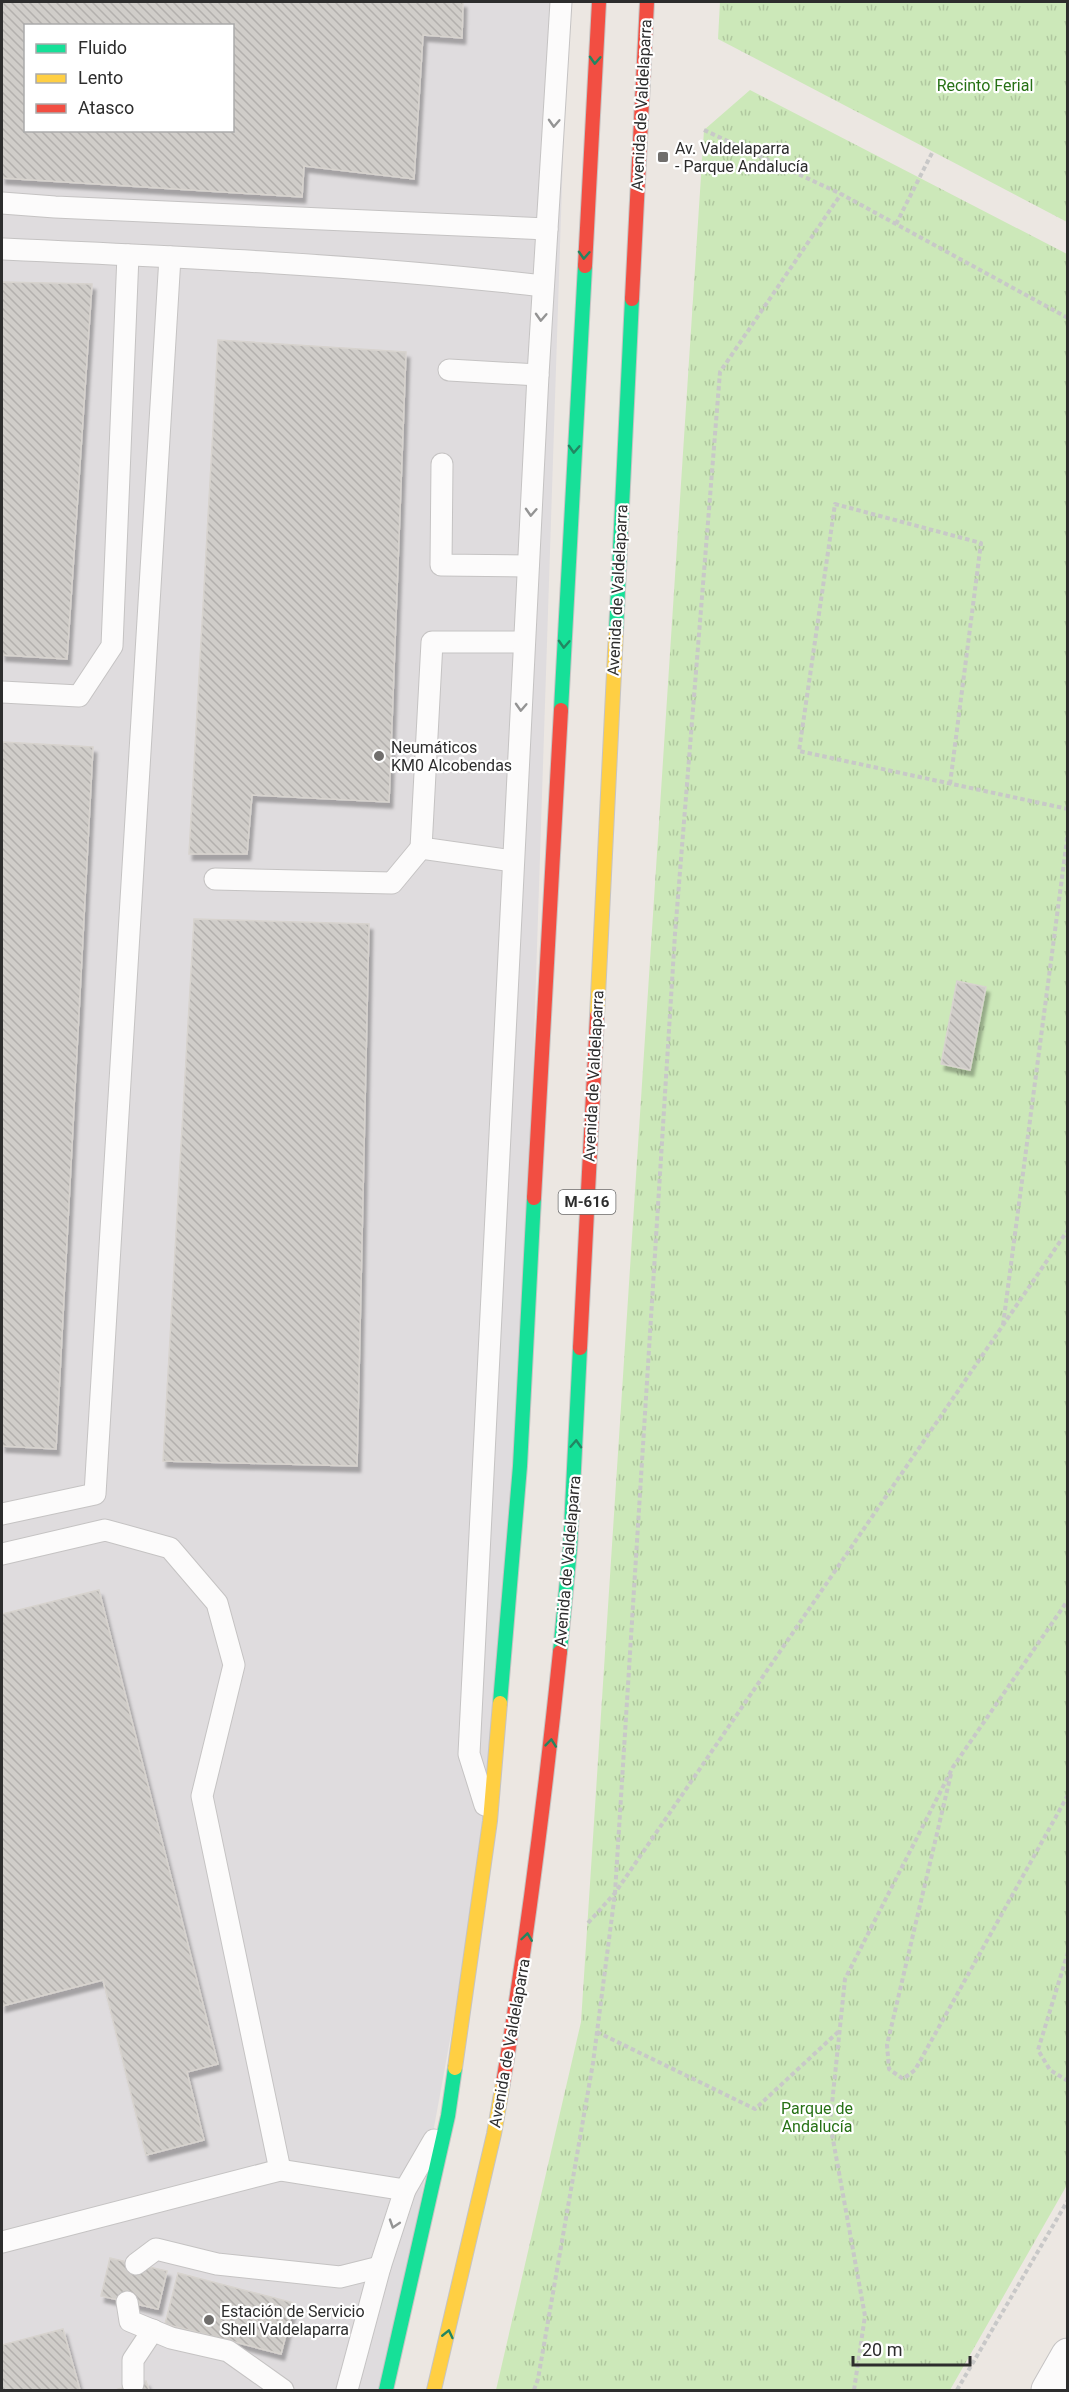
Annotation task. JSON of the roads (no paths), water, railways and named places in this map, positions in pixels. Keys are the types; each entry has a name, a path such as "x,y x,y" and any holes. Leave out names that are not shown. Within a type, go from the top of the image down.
{"highway":[{"name":"M-616","path":"386,2391 448,2116 490,1821 520,1466 599,2"},
{"name":"Avenida de Valdelaparra","path":"434,2391 494,2134 524,1959 543,1818 570,1549 647,2"}],"street":[{"path":"1048,2391 1068,2355"}],"lane":[{"path":"490,1821 469,1754 537,375 561,2"},
{"path":"2,203 66,208 546,230"},
{"path":"2,249 170,256 444,274 543,286"},
{"path":"2,692 79,696 112,646 128,255"},
{"path":"2,1514 95,1494 170,256"},
{"path":"449,370 537,375"},
{"path":"442,464 441,565 528,566"},
{"path":"215,879 392,883 421,848 432,642 524,642"},
{"path":"421,848 513,861"},
{"path":"2,1554 105,1530 170,1548 217,1603 234,1665 202,1796 280,2170"},
{"path":"347,2391 380,2267 405,2190 448,2116"},
{"path":"2,2242 280,2170 405,2190"},
{"path":"136,2264 156,2249 217,2264 340,2277 380,2267"},
{"path":"126,2302 130,2320 171,2338 228,2351 283,2391"},
{"path":"133,2385 133,2360 153,2330"}],"place":[{"name":"Av. Valdelaparra - Parque Andalucía","path":"663,157"},
{"name":"Neumáticos KM0 Alcobendas","path":"379,756"},
{"name":"Estación de Servicio Shell Valdelaparra","path":"209,2320"}],"park label":[{"name":"Recinto Ferial","path":"985,85"},
{"name":"Parque de Andalucía","path":"817,2117"}]}
